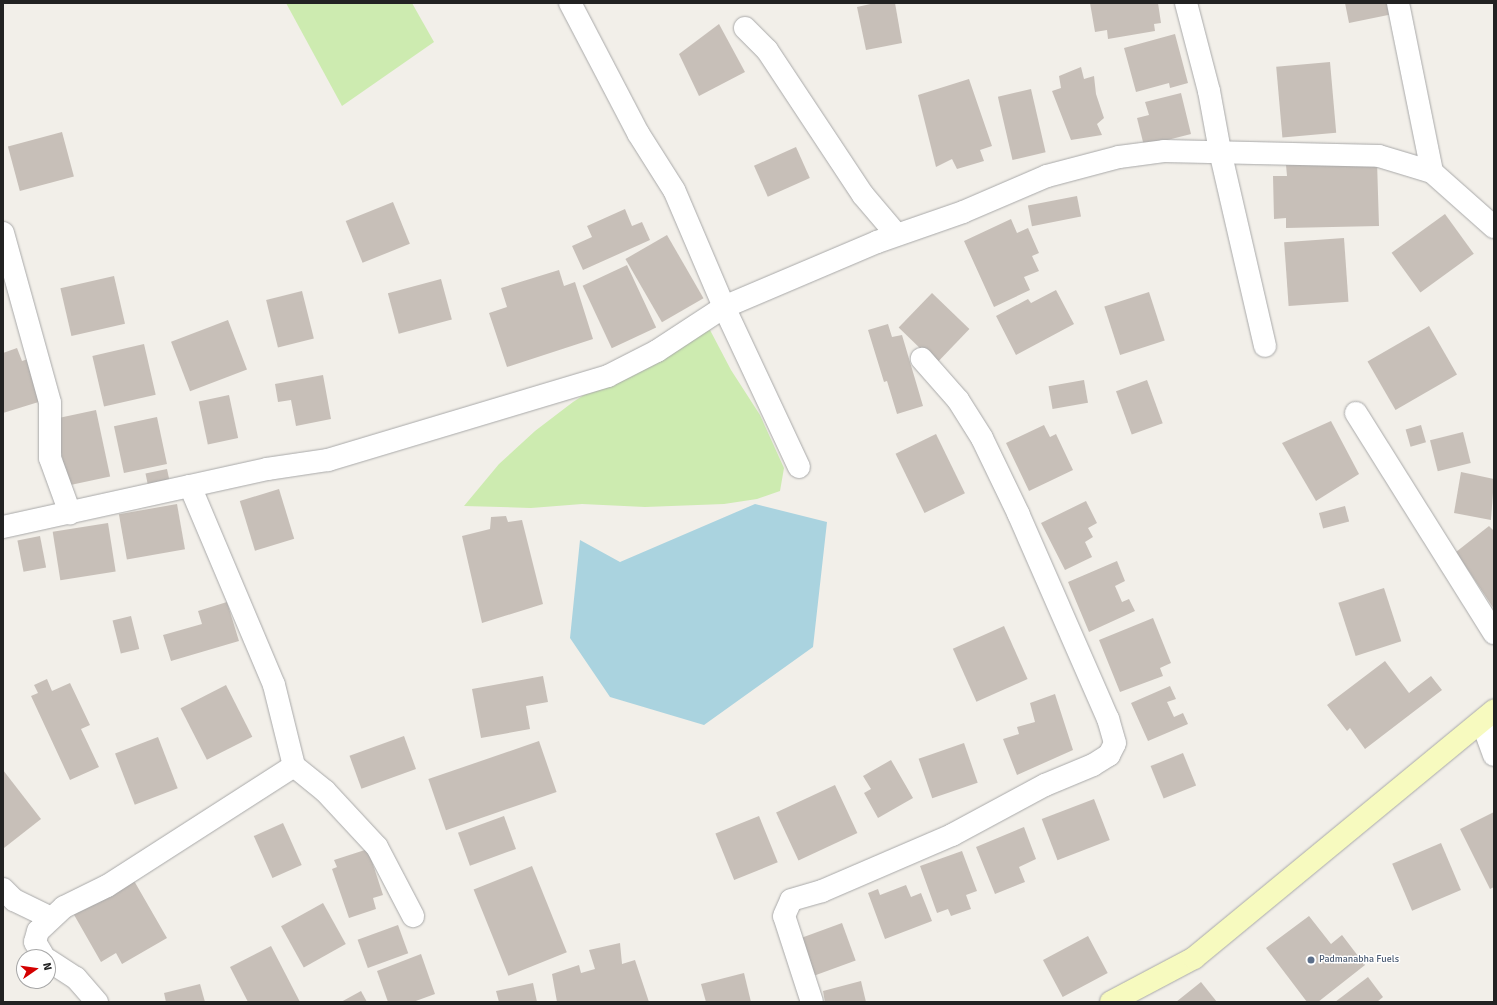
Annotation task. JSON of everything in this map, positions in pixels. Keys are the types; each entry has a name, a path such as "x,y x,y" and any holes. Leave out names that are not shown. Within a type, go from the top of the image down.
{"main road":[{"path":"1111,1002 1194,958 1488,717"}],"street":[{"path":"570,3 638,133 674,190 724,307 799,467"},
{"path":"1186,3 1209,91 1220,151 1264,346"},
{"path":"1398,3 1432,172"},
{"path":"745,28 767,50 863,195 897,235"},
{"path":"3,527 267,470 328,460 601,379 657,351 724,307 897,235 963,212 1047,176 1119,157 1164,151 1220,151 1379,156 1432,172 1494,227"},
{"path":"3,233 50,403 50,458 70,512"},
{"path":"812,1002 784,916 791,900 822,891 952,835 1045,785 1093,766 1109,755 1114,743 1108,719 1019,515 982,438 958,400 922,359"},
{"path":"1356,413 1494,633"},
{"path":"190,486 274,685 294,766 325,791 377,847 413,916"},
{"path":"1488,717 1494,754"},
{"path":"39,949 34,942 38,931 64,907 107,886 294,766"},
{"path":"3,889 14,900 52,918"},
{"path":"56,965 76,978 97,1002"}],"green space":[{"path":"286,3 412,3 434,42 342,106"},
{"path":"710,330 731,370 760,415 784,468 780,491 757,499 724,504 645,507 582,504 531,508 464,506 499,464 535,431 573,402 648,354"}],"water":[{"path":"755,504 827,522 813,647 704,725 610,697 570,638 580,540 620,562"}],"building":[{"path":"875,3 895,3 902,43 866,50 857,7"},
{"path":"1090,3 1158,3 1161,23 1154,24 1155,31 1108,39 1107,30 1095,32"},
{"path":"1345,3 1391,3 1393,14 1349,23"},
{"path":"719,24 745,72 699,96 679,54"},
{"path":"1175,34 1188,83 1170,88 1169,83 1136,92 1124,48"},
{"path":"1330,62 1336,133 1282,137 1276,67"},
{"path":"1081,67 1084,79 1094,76 1096,94 1104,118 1097,124 1102,135 1071,140 1052,91 1061,88 1059,76"},
{"path":"969,79 992,146 980,150 984,161 957,169 952,159 936,167 918,95"},
{"path":"1031,89 1046,152 1012,160 998,97"},
{"path":"1181,93 1191,134 1144,146 1137,118 1149,115 1145,102"},
{"path":"62,132 74,176 20,191 8,146"},
{"path":"796,147 810,178 768,197 754,166"},
{"path":"1377,161 1379,226 1286,228 1286,218 1274,219 1273,176 1287,176 1286,165"},
{"path":"1077,196 1081,217 1032,226 1028,206"},
{"path":"393,202 410,244 363,263 346,221"},
{"path":"625,209 632,226 642,222 650,240 583,270 572,246 592,237 587,226"},
{"path":"1445,214 1474,254 1420,292 1392,253"},
{"path":"1011,219 1017,233 1028,228 1039,253 1032,256 1039,271 1024,277 1030,290 994,307 964,241"},
{"path":"667,235 704,298 662,322 625,259"},
{"path":"1344,238 1348,302 1289,306 1284,242"},
{"path":"627,265 656,328 612,348 583,286"},
{"path":"559,270 564,286 575,282 593,339 507,367 489,313 507,307 501,288"},
{"path":"114,276 125,324 71,336 60,288"},
{"path":"441,279 452,320 399,334 388,293"},
{"path":"1056,290 1074,324 1016,355 996,316 1028,299 1031,303"},
{"path":"302,291 314,339 278,347 266,300"},
{"path":"1149,292 1165,341 1120,355 1104,307"},
{"path":"932,293 969,329 936,364 899,328"},
{"path":"228,320 247,369 190,391 171,342"},
{"path":"888,324 892,337 902,335 923,406 897,414 887,381 884,382 868,330"},
{"path":"1429,326 1457,374 1396,410 1368,362"},
{"path":"144,344 156,395 104,407 92,356"},
{"path":"17,348 22,361 31,358 45,400 3,413 3,353"},
{"path":"323,375 331,419 296,426 291,400 278,402 275,384"},
{"path":"1084,380 1088,403 1053,409 1049,386"},
{"path":"1147,380 1163,423 1132,435 1116,391"},
{"path":"229,395 238,438 208,444 199,401"},
{"path":"96,410 110,477 68,485 54,419"},
{"path":"157,417 167,464 124,473 114,426"},
{"path":"1331,421 1359,474 1316,501 1282,443"},
{"path":"1044,425 1050,437 1056,434 1073,470 1029,491 1006,443"},
{"path":"1421,425 1426,442 1411,447 1406,429"},
{"path":"1463,432 1471,463 1438,471 1430,440"},
{"path":"936,434 965,493 924,513 896,454"},
{"path":"167,469 170,483 148,487 145,474"},
{"path":"1461,472 1494,479 1491,520 1454,513"},
{"path":"279,489 294,539 255,551 240,501"},
{"path":"1086,501 1097,523 1088,528 1093,537 1085,542 1092,557 1065,570 1041,523"},
{"path":"177,504 185,549 127,560 119,514"},
{"path":"1345,506 1349,521 1323,528 1319,513"},
{"path":"506,516 508,522 522,520 543,604 482,623 462,536 490,529 491,517"},
{"path":"108,523 116,571 60,580 53,532"},
{"path":"1489,526 1494,531 1494,609 1456,552"},
{"path":"40,536 46,567 24,572 17,540"},
{"path":"1117,561 1125,581 1115,586 1122,602 1129,599 1135,611 1089,632 1068,582"},
{"path":"1384,588 1401,641 1356,656 1338,603"},
{"path":"227,602 239,641 171,661 163,635 202,624 198,611"},
{"path":"131,616 139,649 121,654 113,621"},
{"path":"1153,618 1171,663 1160,668 1163,676 1120,692 1099,640"},
{"path":"1004,626 1028,679 976,702 953,649"},
{"path":"1385,661 1409,693 1431,676 1442,690 1365,749 1350,728 1347,731 1327,705"},
{"path":"543,676 548,702 526,706 530,729 481,738 472,689"},
{"path":"47,679 52,691 70,683 90,725 81,729 99,767 70,780 31,696 38,693 34,685"},
{"path":"226,685 252,737 207,760 181,708"},
{"path":"1170,686 1176,699 1167,702 1174,717 1183,713 1188,724 1148,741 1131,703"},
{"path":"1055,694 1073,750 1017,775 1003,739 1019,734 1017,727 1035,722 1030,703"},
{"path":"404,736 416,769 361,789 349,756"},
{"path":"158,737 178,788 135,805 115,753"},
{"path":"539,741 557,792 446,830 428,779"},
{"path":"964,743 978,783 932,798 919,759"},
{"path":"1183,753 1196,785 1164,799 1151,766"},
{"path":"891,760 913,798 878,818 864,793 871,789 863,776"},
{"path":"3,770 41,819 4,848 3,846"},
{"path":"835,785 857,833 798,861 776,812"},
{"path":"1094,799 1110,840 1057,860 1042,819"},
{"path":"1494,812 1494,887 1490,889 1460,829"},
{"path":"504,816 516,849 470,866 458,833"},
{"path":"759,816 778,862 734,880 715,834"},
{"path":"283,823 302,865 272,878 254,836"},
{"path":"1024,827 1036,859 1019,867 1025,882 995,894 976,847"},
{"path":"1441,843 1461,890 1412,911 1392,864"},
{"path":"368,849 383,895 373,898 376,909 349,918 332,869 337,867 334,860"},
{"path":"962,851 977,891 966,895 971,909 951,916 948,909 937,913 920,866"},
{"path":"532,866 567,952 508,976 474,890"},
{"path":"133,879 167,938 122,964 116,953 101,962 73,913"},
{"path":"906,885 911,897 921,893 932,921 885,939 868,893 878,889 880,895"},
{"path":"323,903 346,944 304,967 281,926"},
{"path":"1309,916 1331,944 1342,935 1365,965 1318,1002 1307,1002 1266,948"},
{"path":"842,923 856,961 811,977 797,939"},
{"path":"398,925 408,953 368,968 358,940"},
{"path":"1088,936 1108,973 1063,997 1043,960"},
{"path":"620,943 622,964 635,960 649,1002 557,1002 552,974 579,965 581,973 595,969 589,950"},
{"path":"271,946 300,1002 248,1002 230,967"},
{"path":"421,954 435,994 413,1002 388,1002 377,971"},
{"path":"744,973 751,1002 706,1002 701,984"},
{"path":"1368,977 1383,997 1377,1002 1335,1002"},
{"path":"861,981 866,1002 825,1002 823,991"},
{"path":"1201,982 1217,1002 1176,1002"},
{"path":"533,983 537,1002 499,1002 496,991"},
{"path":"200,984 205,1002 166,1002 164,993"},
{"path":"361,991 367,1002 341,1002"}],"place":[{"name":"Padmanabha Fuels","path":"1311,960"}]}
